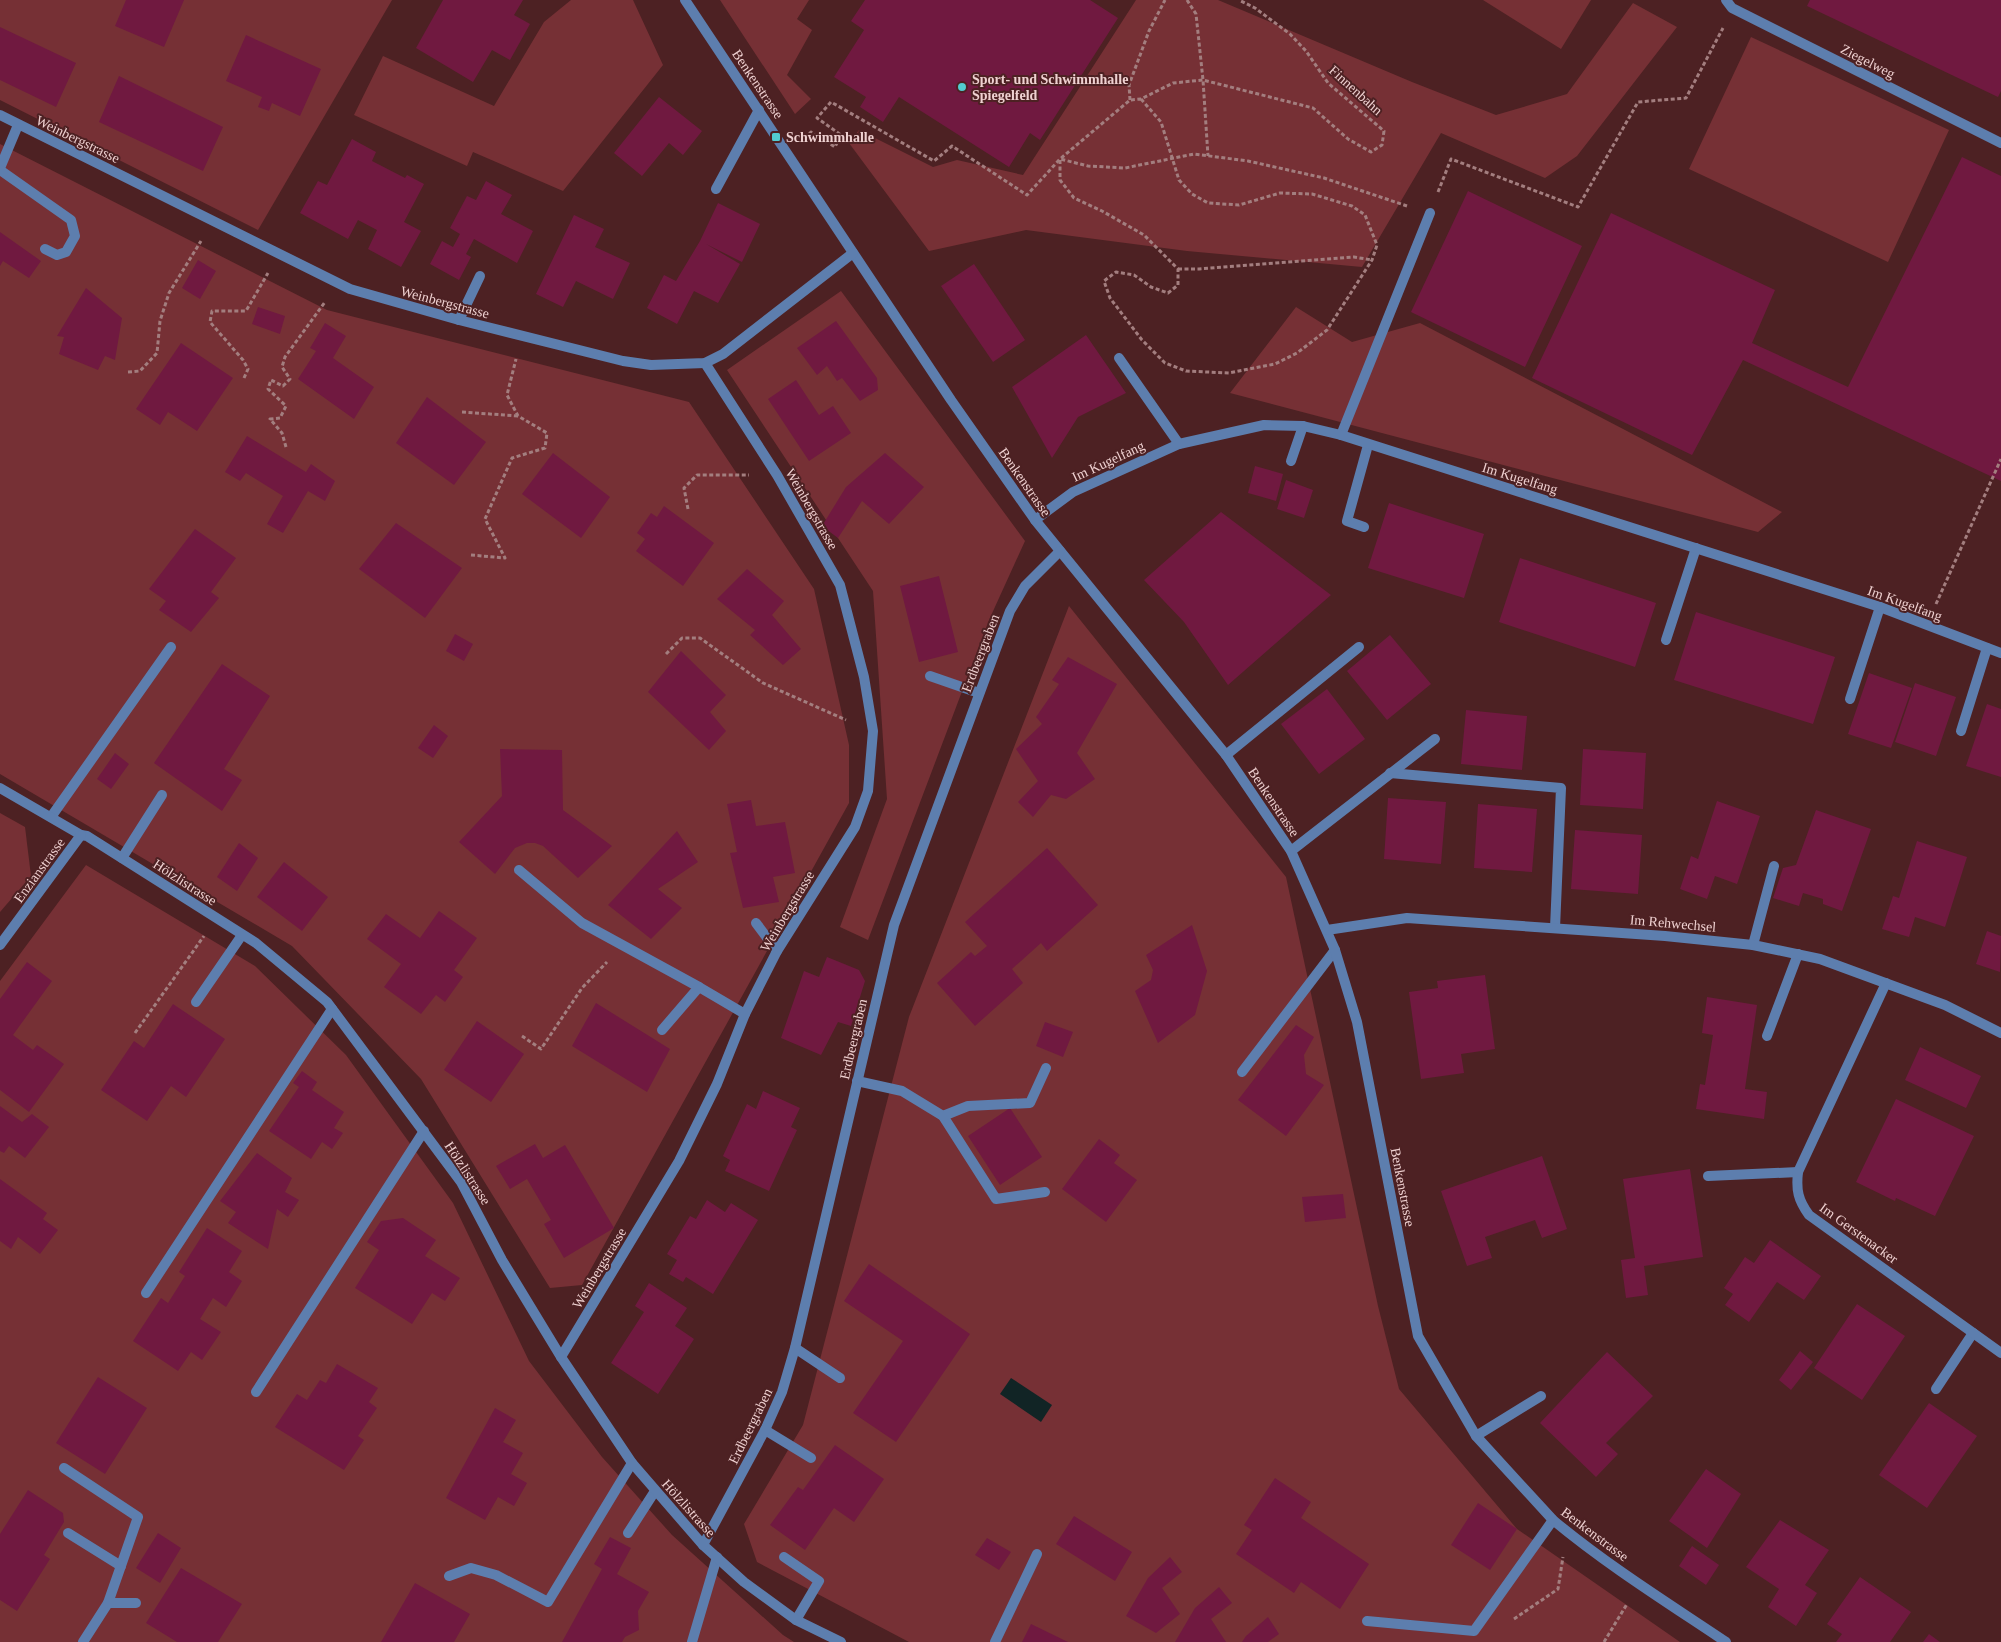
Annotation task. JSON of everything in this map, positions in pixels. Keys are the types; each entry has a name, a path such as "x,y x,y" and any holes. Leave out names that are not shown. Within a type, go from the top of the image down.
{"street":[{"name":"Benkenstrasse","path":"685,0 951,400 1035,520 1226,755 1291,851 1335,950 1356,1022 1418,1336 1476,1436 1553,1520 1567,1532 1638,1584 1726,1642"},
{"name":"Ziegelweg","path":"1729,4 2001,143"},
{"path":"716,189 759,110"},
{"name":"Weinbergstrasse","path":"0,115 350,290 459,320 623,361 651,365 705,364 777,475 840,585 864,677 873,731 868,791 855,827 778,951 745,1014 716,1084 679,1161 561,1357"},
{"path":"18,124 0,169 71,220 75,236 66,252 58,255 45,249"},
{"path":"1341,435 1430,213"},
{"path":"705,364 723,354 853,253"},
{"path":"459,320 480,276"},
{"path":"1119,358 1179,444"},
{"name":"Im Kugelfang","path":"1035,520 1074,492 1179,444 1264,425 1303,426 1341,435 1880,607 2001,653"},
{"path":"1291,461 1303,426"},
{"path":"1364,527 1347,521 1368,445"},
{"path":"1666,640 1696,548"},
{"name":"Erdbeergraben","path":"703,1546 766,1430 782,1392 795,1348 894,925 1010,611 1025,586 1060,551"},
{"path":"1850,699 1880,607"},
{"path":"51,817 171,647"},
{"path":"1226,755 1359,647"},
{"path":"1961,731 1987,648"},
{"path":"930,676 980,694"},
{"path":"1291,851 1435,738"},
{"path":"1390,773 1561,788 1555,928"},
{"name":"Hölzlistrasse","path":"0,788 82,835 87,836 256,944 327,1002 461,1182 502,1260 561,1357 632,1463 703,1546 744,1582 796,1620 841,1642"},
{"path":"122,858 162,795"},
{"name":"Enzianstrasse","path":"0,945 82,835"},
{"path":"1753,945 1774,866"},
{"path":"519,870 582,923 745,1014"},
{"name":"Im Rehwechsel","path":"1327,930 1407,918 1665,936 1753,945 1820,959 1945,1005 2001,1032"},
{"path":"756,923 778,951"},
{"path":"196,1002 242,935"},
{"path":"1242,1072 1335,950"},
{"path":"1768,1036 1798,954"},
{"name":"Im Gerstenacker","path":"1886,983 1798,1172 1796,1188 1801,1203 1809,1214 2001,1353"},
{"path":"662,1030 699,987"},
{"path":"146,1293 332,1008"},
{"path":"943,1116 968,1106 1030,1102 1046,1068"},
{"path":"857,1081 902,1091 943,1116 996,1199 1045,1192"},
{"path":"256,1392 424,1131"},
{"path":"1708,1176 1798,1172"},
{"path":"1936,1389 1973,1333"},
{"path":"795,1348 840,1378"},
{"path":"1476,1436 1541,1396"},
{"path":"766,1430 811,1458"},
{"path":"449,1576 471,1568 496,1575 548,1602 632,1463"},
{"path":"64,1468 138,1517 108,1603 82,1642"},
{"path":"628,1533 655,1491"},
{"path":"1367,1621 1474,1631 1553,1520"},
{"path":"68,1533 121,1566"},
{"path":"995,1642 1037,1554"},
{"path":"784,1557 819,1581 796,1620"},
{"path":"692,1642 717,1558"},
{"path":"108,1603 136,1603"}],"path":[{"path":"790,157 811,132 835,147 840,135 818,118 831,102 934,161 952,146 1028,195 1060,158 1130,100 1129,84 1149,31 1164,0"},
{"path":"1187,0 1196,14 1208,156"},
{"name":"Finnenbahn","path":"1130,100 1141,99 1173,83 1203,80 1313,108 1348,139 1371,152 1382,145 1384,131 1328,82 1306,51 1290,34 1255,8 1239,0"},
{"path":"1060,158 1088,166 1125,168 1194,154 1248,161 1324,178 1430,213 1451,160 1578,206 1638,102 1686,98 1709,57 1729,4"},
{"path":"1141,99 1161,122 1179,180 1192,194 1208,203 1239,205 1280,193 1312,194 1352,206 1365,214 1377,246 1372,260 1326,330 1297,353 1275,364 1229,373 1186,371 1165,364 1142,340 1110,298 1104,281 1116,272 1134,275 1151,287 1168,293 1178,285 1178,269"},
{"path":"1060,158 1060,180 1074,198 1102,211 1144,235 1178,269 1354,257 1372,260"},
{"path":"128,372 140,371 157,353 160,321 169,293 213,221"},
{"path":"244,378 248,369 243,360 210,322 212,311 246,311 279,254"},
{"path":"286,447 282,433 270,419 280,418 286,406 268,389 271,380 283,386 290,379 282,367 285,357 338,284"},
{"path":"518,416 507,395 522,336"},
{"path":"462,412 518,416 547,432 545,448 512,458 485,519 505,558 471,555"},
{"path":"1926,625 2001,459"},
{"path":"688,509 684,488 697,475 777,475"},
{"path":"666,654 682,638 700,638 763,684 873,731"},
{"path":"135,1034 216,918"},
{"path":"522,1036 541,1049 582,988 623,945"},
{"path":"1510,1622 1558,1589 1567,1532"},
{"path":"1604,1642 1638,1584"}],"shaded area":[{"path":"0,0 392,0 258,230 0,100"},
{"path":"571,0 633,0 663,65 563,191 473,152 467,166 354,115 383,56 494,106 544,22"},
{"path":"720,0 809,0 797,19 812,30 787,75 811,99 795,114"},
{"path":"1136,0 1218,0 1412,82 1496,115 1567,94 1633,3 1677,27 1577,156 1545,178 1441,133 1362,267 1187,251 1026,230 929,251 849,143 859,130 933,167 957,160 1023,175"},
{"path":"1483,0 1591,0 1561,49"},
{"path":"1751,37 1949,130 1888,262 1689,169"},
{"path":"0,144 327,310 689,402 814,589 849,745 849,803 582,1285 550,1288 421,1079 292,946 0,774"},
{"path":"841,291 1025,541 989,620 868,940 840,927 887,799 873,591 727,370"},
{"path":"1296,307 1352,342 1420,323 1782,512 1758,532 1230,393"},
{"path":"1069,606 1286,877 1378,1306 1399,1389 1517,1529 1680,1642 909,1642 757,1562 744,1524 803,1425 909,1017"},
{"path":"0,813 25,827 31,876 0,912"},
{"path":"86,865 255,966 346,1055 453,1203 529,1361 602,1457 672,1535 783,1635 794,1642 0,1642 0,981"}],"water":[{"path":"1011,1378 1052,1405 1041,1422 1000,1394"}],"building":[{"path":"126,0 184,0 164,47 115,26"},
{"path":"443,0 523,0 514,15 530,24 510,60 492,50 473,82 416,48"},
{"name":"Sport- und Schwimmhalle Spiegelfeld","path":"865,0 1090,0 1118,18 1040,140 1030,133 1009,167 899,97 883,122 860,107 866,97 834,77 864,30 851,21"},
{"path":"1810,0 2001,0 2001,91 1998,97 1807,6"},
{"path":"0,27 76,63 56,107 0,80"},
{"path":"246,35 321,69 300,116 272,103 269,111 258,107 262,97 226,81"},
{"path":"119,76 223,127 203,171 99,122"},
{"path":"659,97 702,131 683,155 669,143 642,176 614,153"},
{"path":"352,139 376,152 372,161 405,178 407,175 424,184 404,222 421,231 401,267 368,249 377,230 358,220 348,239 300,213 318,181 327,185"},
{"path":"1962,157 2001,176 2001,481 1743,360 1692,455 1532,378 1611,213 1775,290 1752,343 1848,387"},
{"path":"486,181 512,195 501,214 533,231 517,263 474,239 466,254 471,257 459,280 430,264 442,241 453,247 460,234 450,228 467,196 476,200"},
{"path":"1468,191 1582,246 1525,367 1411,312"},
{"path":"718,203 760,224 742,262 706,244 740,264 718,303 694,291 677,324 647,308 664,275 676,281 700,241"},
{"path":"574,215 604,229 595,247 630,263 613,299 576,281 563,307 536,294"},
{"path":"0,232 41,261 29,278 3,261 0,266"},
{"path":"198,260 216,271 200,299 182,288"},
{"path":"974,264 1025,340 993,362 941,286"},
{"path":"86,288 122,318 115,360 105,356 98,370 59,354 64,337 57,336"},
{"path":"258,307 285,316 280,334 252,324"},
{"path":"836,321 877,378 878,390 860,401 842,378 837,381 827,366 817,375 797,348"},
{"path":"325,323 346,336 333,358 374,387 354,419 298,379 316,351 310,348"},
{"path":"1086,335 1126,393 1078,417 1052,458 1012,387"},
{"path":"181,343 233,378 197,431 168,412 160,425 136,409"},
{"path":"796,380 819,415 833,406 851,433 809,461 768,399"},
{"path":"427,397 486,442 454,485 396,443"},
{"path":"247,436 306,472 311,464 335,481 325,501 308,491 283,533 267,524 283,496 246,473 240,481 225,472"},
{"path":"553,453 610,497 581,538 522,494"},
{"path":"885,453 924,487 889,524 862,501 838,538 822,526 846,487"},
{"path":"1255,466 1283,474 1276,501 1248,493"},
{"path":"1286,480 1313,490 1304,518 1277,509"},
{"path":"1389,503 1484,534 1464,598 1368,568"},
{"path":"664,506 714,543 683,586 636,551 645,539 637,533 651,513 657,517"},
{"path":"1221,512 1331,595 1228,685 1184,622 1144,580"},
{"path":"396,523 462,568 425,618 359,569"},
{"path":"195,529 236,558 211,592 219,598 191,632 159,610 166,601 149,589"},
{"path":"1520,558 1656,603 1635,667 1499,622"},
{"path":"747,569 784,601 772,615 801,649 783,665 750,635 755,630 717,599"},
{"path":"939,576 958,652 919,662 900,586"},
{"path":"1696,612 1835,657 1813,724 1674,680"},
{"path":"455,634 473,644 464,661 446,651"},
{"path":"1390,635 1431,684 1387,720 1347,671"},
{"path":"681,651 726,695 710,712 726,731 709,750 648,692"},
{"path":"1068,657 1117,684 1077,753 1095,779 1066,799 1051,795 1033,817 1018,802 1038,781 1016,749 1042,724 1036,717 1059,684 1052,680"},
{"path":"222,664 270,696 224,769 242,780 222,811 154,763"},
{"path":"1869,673 1912,688 1891,748 1848,734"},
{"path":"1915,683 1956,697 1936,756 1895,742"},
{"path":"1327,689 1365,739 1319,774 1281,724"},
{"path":"1987,704 2001,709 2001,777 1966,766"},
{"path":"1466,710 1527,716 1522,770 1461,764"},
{"path":"434,725 448,736 433,758 418,748"},
{"path":"500,749 562,750 563,810 612,846 578,878 543,846 535,843 527,843 515,848 495,874 459,842 502,796"},
{"path":"1583,749 1646,753 1643,809 1580,805"},
{"path":"115,753 129,764 111,789 97,779"},
{"path":"1388,798 1446,802 1441,864 1384,859"},
{"path":"751,800 756,826 785,822 795,873 773,877 779,902 743,908 730,853 737,852 727,804"},
{"path":"1717,801 1760,816 1737,884 1715,876 1707,899 1680,889 1691,856 1698,859"},
{"path":"1478,804 1537,809 1532,872 1474,868"},
{"path":"1816,810 1871,829 1842,911 1823,904 1823,899 1803,893 1799,906 1773,898 1783,868 1796,865"},
{"path":"1575,830 1642,835 1638,894 1571,889"},
{"path":"677,831 698,862 658,889 682,908 651,939 608,905"},
{"path":"1917,841 1967,857 1945,927 1915,917 1909,937 1882,929 1893,896 1899,898"},
{"path":"239,843 258,858 237,891 217,877"},
{"path":"1047,848 1098,905 1047,951 1041,943 1012,969 1023,983 975,1026 937,983 971,952 975,956 987,946 965,922"},
{"path":"284,862 328,897 302,931 257,897"},
{"path":"439,911 477,938 454,970 463,977 445,1002 436,995 421,1014 384,987 401,964 367,939 386,914 420,938"},
{"path":"1192,925 1207,971 1195,1015 1158,1043 1135,991 1151,980 1153,970 1146,955"},
{"path":"1987,931 2001,936 2000,972 1976,964"},
{"path":"827,957 859,970 865,981 851,1026 838,1022 821,1055 781,1038 804,971 819,977"},
{"path":"27,962 52,981 13,1035 33,1050 37,1045 64,1064 29,1112 0,1090 0,999"},
{"path":"1485,975 1495,1049 1461,1054 1464,1073 1421,1079 1409,992 1438,988 1437,981"},
{"path":"1707,997 1757,1005 1745,1089 1767,1092 1764,1119 1696,1109 1700,1084 1705,1085 1713,1035 1702,1033"},
{"path":"596,1003 670,1049 647,1092 572,1046"},
{"path":"173,1004 225,1039 186,1097 171,1086 147,1121 101,1090 134,1041 144,1048"},
{"path":"477,1021 524,1054 491,1102 444,1070"},
{"path":"1045,1022 1073,1032 1063,1057 1036,1046"},
{"path":"1296,1025 1314,1037 1304,1055 1306,1074 1324,1085 1286,1136 1238,1100"},
{"path":"1920,1047 1981,1076 1966,1108 1905,1080"},
{"path":"302,1071 317,1082 312,1090 344,1112 334,1128 343,1133 332,1149 322,1142 311,1159 269,1131 299,1087 293,1083"},
{"path":"763,1091 800,1108 791,1127 797,1130 769,1191 725,1171 730,1160 723,1156 747,1104 756,1109"},
{"path":"1896,1099 1974,1136 1935,1216 1896,1198 1895,1201 1856,1182"},
{"path":"0,1106 22,1122 32,1114 49,1127 25,1158 9,1146 4,1153 0,1151"},
{"path":"1010,1108 1042,1157 1000,1185 968,1136"},
{"path":"1099,1139 1120,1155 1114,1163 1137,1180 1106,1222 1062,1189"},
{"path":"535,1144 543,1158 565,1145 614,1228 564,1258 544,1224 551,1220 527,1179 510,1189 496,1166"},
{"path":"257,1153 292,1178 285,1192 299,1200 288,1217 277,1209 268,1249 228,1223 236,1212 220,1201"},
{"path":"1542,1156 1567,1229 1542,1238 1535,1220 1485,1237 1492,1258 1467,1266 1441,1191"},
{"path":"1690,1169 1703,1257 1644,1266 1648,1295 1626,1298 1621,1260 1635,1258 1623,1179"},
{"path":"0,1179 47,1213 43,1219 58,1230 40,1254 18,1237 11,1249 0,1241"},
{"path":"1343,1194 1346,1218 1305,1222 1302,1197"},
{"path":"707,1200 725,1212 731,1203 758,1220 713,1294 686,1277 683,1282 669,1274 677,1260 667,1254 690,1216 696,1219"},
{"path":"403,1218 436,1240 425,1256 460,1278 445,1301 432,1293 412,1324 355,1288 379,1250 367,1242 381,1221"},
{"path":"207,1228 242,1251 229,1272 242,1281 226,1307 213,1298 200,1319 221,1332 202,1360 191,1352 178,1371 133,1341 161,1298 168,1303 185,1276 179,1272"},
{"path":"1770,1240 1821,1276 1804,1300 1777,1282 1749,1322 1725,1305 1733,1294 1724,1288 1745,1257 1754,1263"},
{"path":"869,1264 970,1334 896,1442 853,1413 903,1341 844,1301"},
{"path":"649,1283 687,1308 675,1326 694,1339 658,1394 611,1363 644,1312 635,1306"},
{"path":"1857,1304 1905,1336 1862,1400 1814,1368"},
{"path":"1800,1351 1813,1362 1791,1390 1779,1380"},
{"path":"1607,1352 1653,1396 1606,1443 1618,1454 1596,1477 1540,1423"},
{"path":"337,1364 378,1388 369,1402 377,1408 358,1436 364,1440 344,1470 275,1427 297,1394 307,1400 320,1380 326,1383"},
{"path":"98,1377 147,1408 105,1474 56,1443"},
{"path":"1929,1403 1977,1436 1927,1508 1879,1475"},
{"path":"495,1408 516,1420 503,1442 523,1453 511,1474 527,1483 514,1506 498,1497 485,1520 446,1498"},
{"path":"835,1445 884,1479 854,1522 834,1508 805,1550 770,1525 798,1487 803,1490"},
{"path":"1706,1469 1741,1494 1707,1548 1669,1521"},
{"path":"1275,1478 1311,1502 1301,1518 1369,1564 1340,1609 1301,1582 1294,1593 1236,1554 1252,1530 1244,1525"},
{"path":"28,1490 63,1513 64,1522 44,1555 50,1559 17,1611 0,1600 0,1534"},
{"path":"1478,1503 1517,1529 1490,1570 1451,1545"},
{"path":"1074,1516 1132,1552 1115,1581 1056,1544"},
{"path":"1780,1520 1829,1550 1805,1585 1817,1593 1796,1626 1768,1607 1779,1589 1746,1567"},
{"path":"158,1533 181,1548 160,1583 136,1568"},
{"path":"610,1537 631,1548 617,1574 649,1592 638,1611 639,1630 625,1637 622,1642 562,1642 602,1569 594,1564"},
{"path":"987,1538 1011,1552 999,1570 975,1555"},
{"path":"1692,1546 1719,1565 1706,1585 1679,1566"},
{"path":"1170,1557 1182,1572 1162,1588 1180,1614 1156,1633 1126,1616 1148,1578"},
{"path":"181,1568 242,1604 218,1642 177,1642 146,1623"},
{"path":"1860,1577 1911,1612 1890,1642 1836,1642 1842,1634 1827,1624"},
{"path":"415,1583 470,1614 454,1642 381,1642"},
{"path":"1219,1587 1232,1603 1211,1619 1226,1642 1175,1642 1195,1608"},
{"path":"1268,1617 1279,1634 1268,1642 1242,1642 1246,1636"},
{"path":"1031,1624 1068,1642 1022,1642"},
{"path":"1929,1634 1940,1642 1923,1642"}],"place":[{"name":"Sport- und Schwimmhalle Spiegelfeld","path":"962,87"},
{"name":"Schwimmhalle","path":"776,137"}]}
